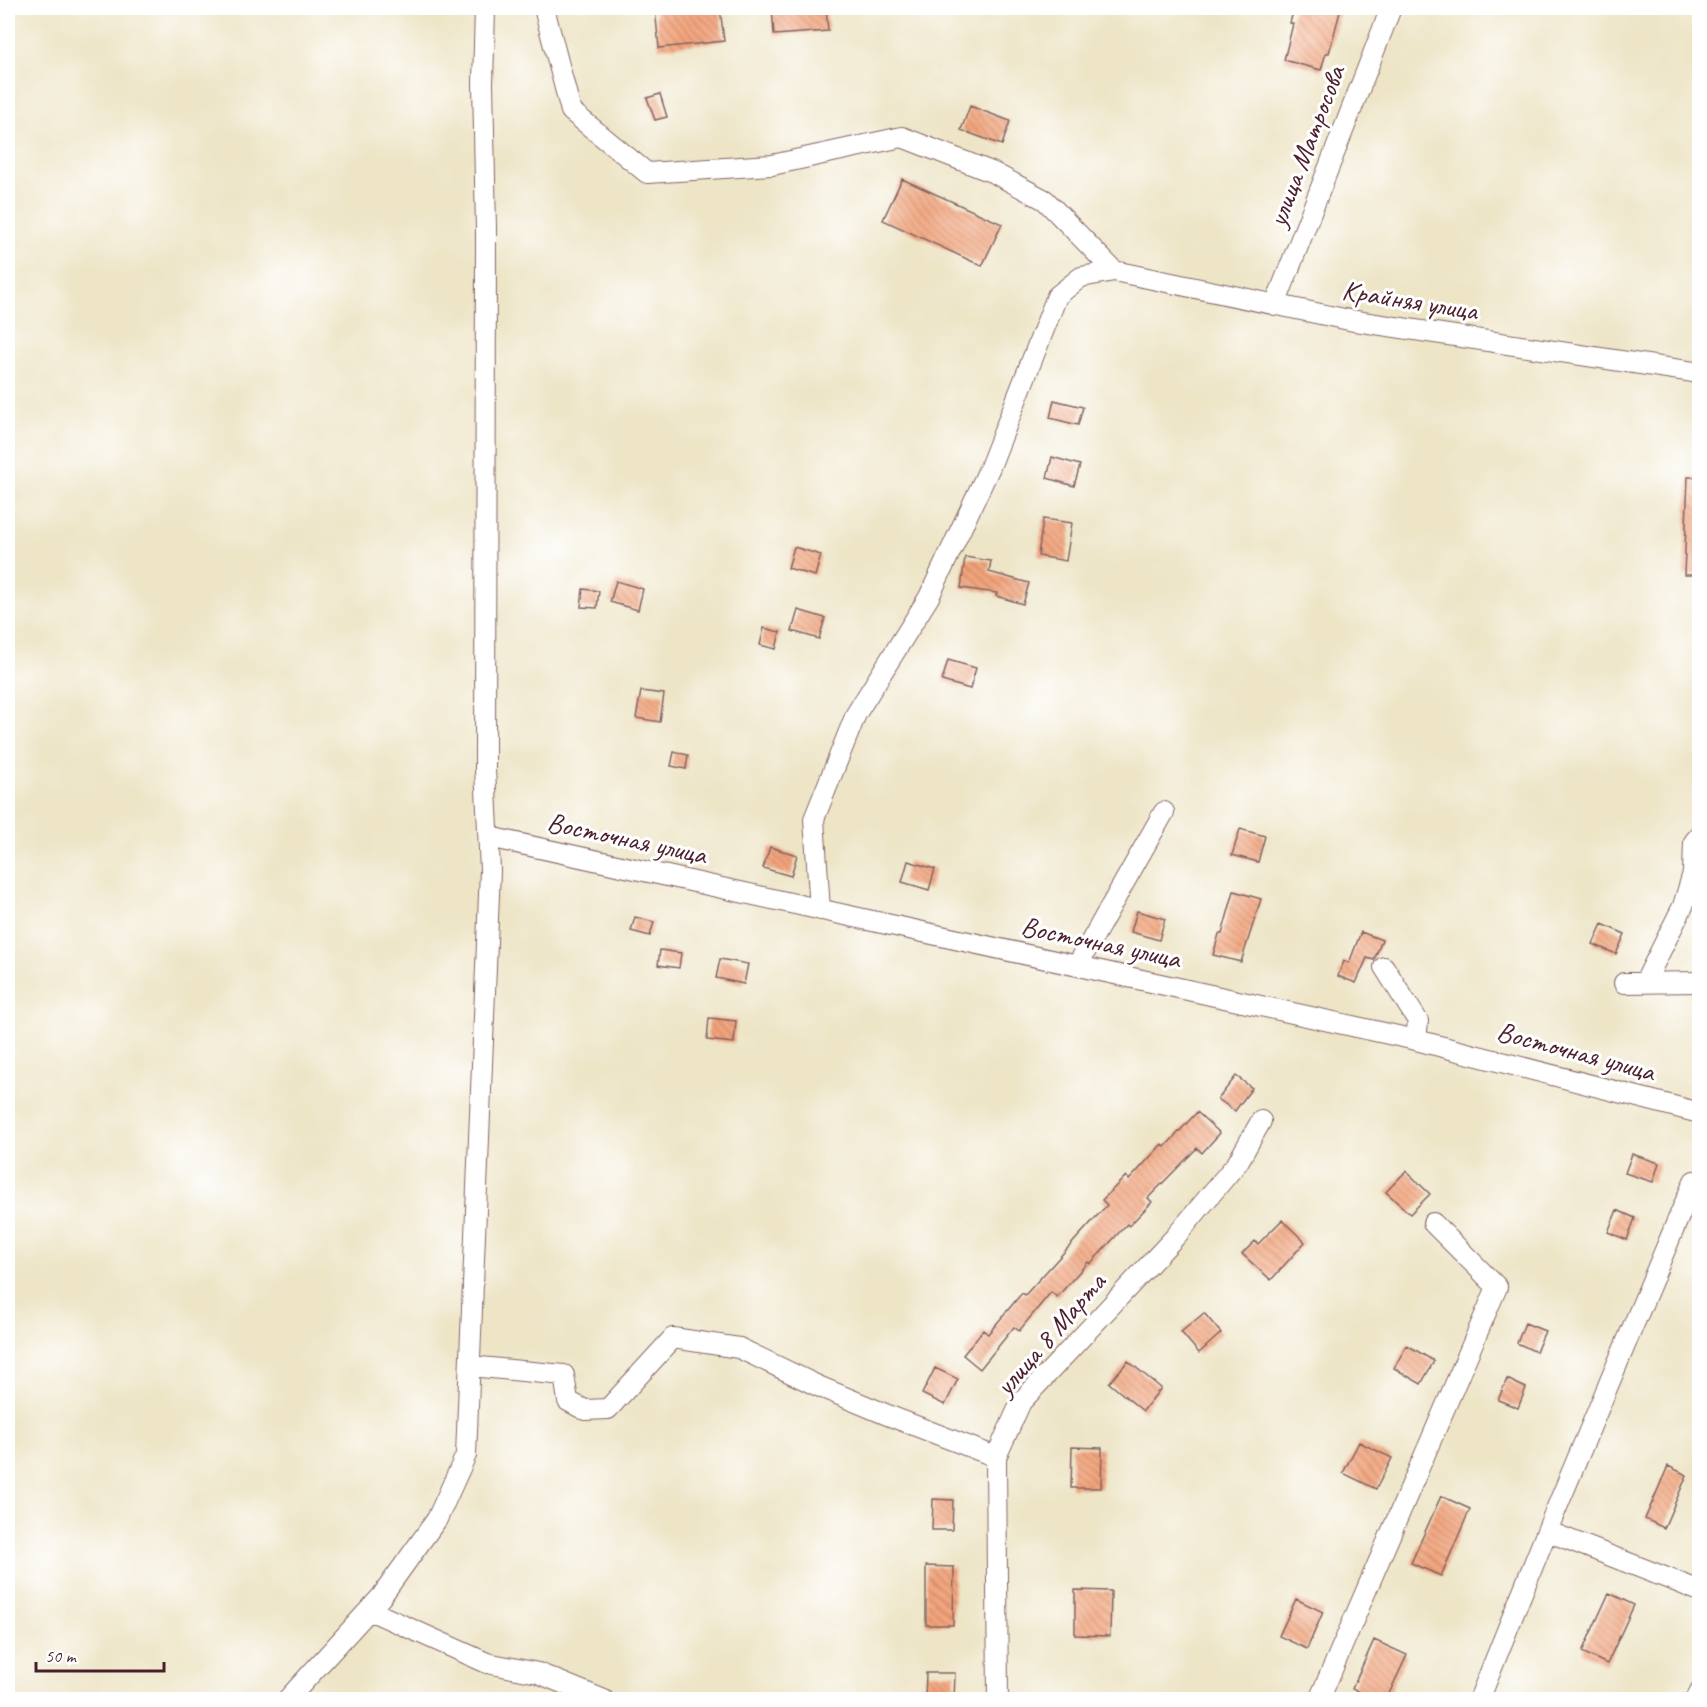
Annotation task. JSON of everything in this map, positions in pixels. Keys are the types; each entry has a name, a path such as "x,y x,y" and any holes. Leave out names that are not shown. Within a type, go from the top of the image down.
{"street":[{"path":"287,1700 381,1597 436,1519 466,1455 490,870 485,769 486,229 483,83 485,8"},
{"path":"544,8 571,111 647,173 772,165 902,137 994,173 1045,200 1114,272"},
{"name":"улица Матросова","path":"1275,305 1391,8"},
{"path":"820,910 814,819 856,714 929,597 990,467 1057,296 1082,277 1114,272"},
{"name":"Крайняя улица","path":"1114,272 1349,320 1700,373"},
{"path":"1077,966 1164,812"},
{"path":"1645,982 1683,906 1693,873 1694,842 1700,835"},
{"name":"Восточная улица","path":"489,837 1416,1040 1700,1113"},
{"path":"1384,967 1418,1021 1416,1040"},
{"path":"1624,983 1700,982"},
{"name":"улица 8 Марта","path":"998,1700 996,1457 1021,1402 1176,1236 1238,1162 1262,1121"},
{"path":"1479,1700 1547,1531 1694,1181"},
{"path":"1319,1700 1497,1287 1433,1223"},
{"path":"470,1366 564,1375 568,1401 585,1410 608,1409 674,1338 740,1348 869,1408 996,1457"},
{"path":"1547,1531 1700,1591"},
{"path":"369,1610 487,1663 538,1673 604,1700"},
{"path":"1696,1700 1700,1692"}],"building":[{"path":"655,8 720,8 724,41 659,48"},
{"path":"772,8 826,8 828,31 774,35"},
{"path":"1294,8 1341,8 1329,53 1326,53 1321,70 1284,60 1293,24 1290,23"},
{"path":"660,94 667,117 655,120 647,98"},
{"path":"970,106 1010,121 1002,145 961,130"},
{"path":"902,179 1002,224 982,266 883,220"},
{"path":"1054,400 1083,407 1078,425 1050,418"},
{"path":"1052,457 1080,465 1074,486 1047,478"},
{"path":"1688,477 1700,477 1700,575 1684,575"},
{"path":"1043,519 1072,523 1066,561 1038,556"},
{"path":"794,547 821,555 815,576 788,568"},
{"path":"965,557 991,561 989,572 1029,583 1023,604 996,596 997,593 961,588"},
{"path":"616,581 643,589 638,610 610,602"},
{"path":"583,589 599,591 597,608 581,607"},
{"path":"798,610 825,618 819,639 792,631"},
{"path":"764,628 780,632 776,649 760,645"},
{"path":"948,660 976,668 970,689 942,681"},
{"path":"641,691 664,694 660,722 636,718"},
{"path":"674,752 688,755 686,769 671,766"},
{"path":"1240,829 1265,836 1258,862 1232,855"},
{"path":"770,847 797,855 791,876 763,868"},
{"path":"908,861 935,869 929,890 902,882"},
{"path":"1234,891 1261,899 1241,962 1213,955 1219,934 1222,934"},
{"path":"1137,911 1165,919 1159,940 1131,932"},
{"path":"635,917 654,922 650,936 631,931"},
{"path":"1602,924 1625,934 1616,954 1593,944"},
{"path":"1361,932 1382,940 1374,960 1367,958 1356,983 1338,976 1344,961 1349,963"},
{"path":"660,950 681,953 679,968 658,965"},
{"path":"720,959 748,964 744,984 716,978"},
{"path":"709,1018 736,1021 734,1043 707,1040"},
{"path":"1236,1076 1252,1088 1235,1111 1218,1099"},
{"path":"1197,1112 1220,1133 1202,1153 1197,1148 1148,1198 1152,1202 1129,1226 1127,1224 1090,1264 1088,1262 1057,1297 1051,1292 1019,1331 1014,1327 980,1369 963,1355 983,1330 988,1334 1022,1293 1025,1295 1107,1205 1102,1200 1126,1176 1129,1180 1162,1144 1165,1147"},
{"path":"1632,1154 1659,1163 1653,1182 1625,1173"},
{"path":"1406,1171 1430,1194 1410,1214 1386,1192"},
{"path":"1617,1210 1635,1218 1627,1240 1608,1232"},
{"path":"1282,1220 1305,1242 1271,1280 1242,1254 1255,1241 1258,1244"},
{"path":"1204,1313 1221,1333 1199,1353 1181,1332"},
{"path":"1525,1323 1545,1331 1536,1352 1517,1343"},
{"path":"1407,1345 1434,1361 1421,1384 1394,1368"},
{"path":"1128,1361 1161,1388 1143,1411 1109,1383"},
{"path":"935,1368 958,1379 945,1405 922,1394"},
{"path":"1507,1379 1526,1388 1518,1408 1498,1400"},
{"path":"1359,1442 1392,1458 1376,1489 1343,1473"},
{"path":"1072,1447 1102,1448 1101,1488 1071,1488"},
{"path":"1668,1466 1687,1475 1664,1528 1645,1519"},
{"path":"1441,1496 1470,1509 1441,1576 1411,1563"},
{"path":"933,1499 953,1500 952,1530 932,1530"},
{"path":"926,1566 954,1567 953,1625 926,1625"},
{"path":"1075,1590 1111,1591 1110,1636 1075,1635"},
{"path":"1609,1593 1634,1605 1607,1664 1582,1652"},
{"path":"1296,1599 1323,1612 1307,1649 1279,1636"},
{"path":"1374,1640 1407,1655 1386,1700 1376,1700 1352,1689"},
{"path":"926,1673 955,1673 954,1700 925,1700"}]}
